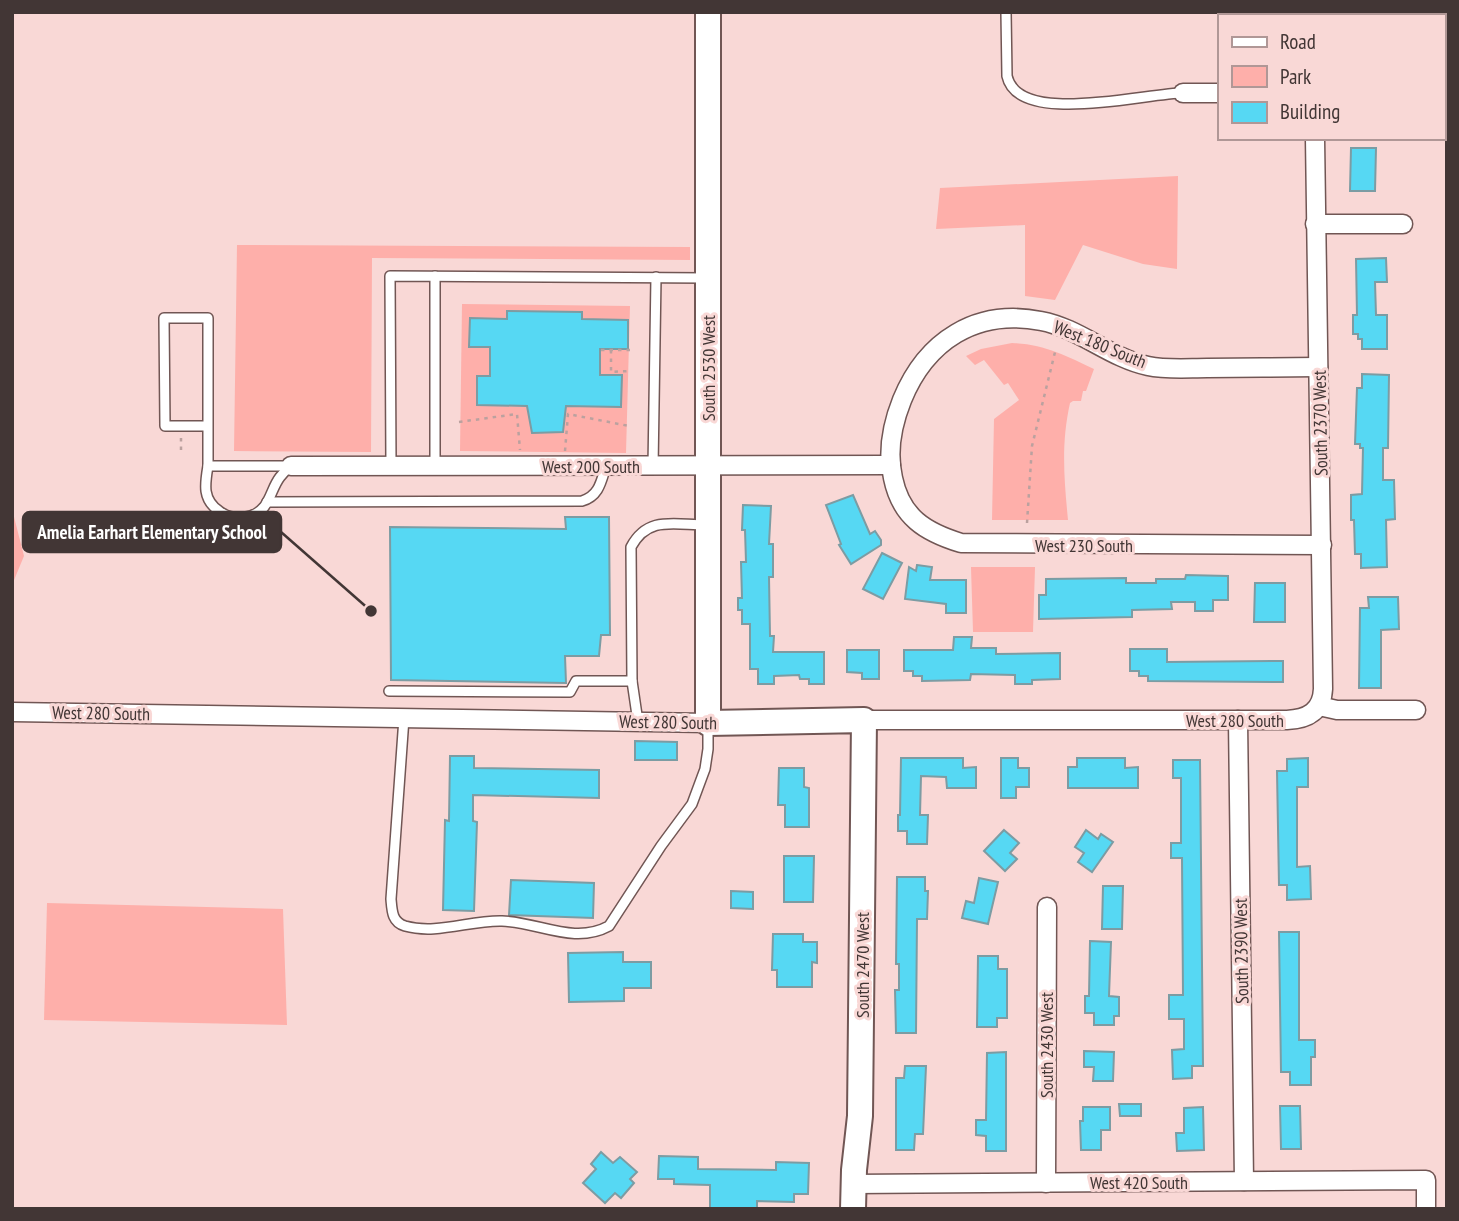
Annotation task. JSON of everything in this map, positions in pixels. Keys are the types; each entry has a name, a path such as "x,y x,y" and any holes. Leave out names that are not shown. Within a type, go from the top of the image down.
{"street":[{"name":"South 2530 West","path":"708,12 709,723"},
{"path":"1183,93 1218,93"},
{"name":"South 2370 West","path":"1315,140 1322,545 1323,689 1319,706"},
{"path":"1315,224 1403,224"},
{"name":"West 180 South","path":"891,465 894,424 914,375 938,345 956,332 979,323 1004,319 1041,321 1149,366 1318,367"},
{"name":"West 200 South","path":"291,466 891,465"},
{"name":"West 230 South","path":"891,465 899,500 909,515 930,531 961,543 1322,545"},
{"path":"1319,706 1337,710 1416,710"},
{"name":"West 280 South","path":"12,712 709,723 864,720 1299,720 1306,718 1319,706"},
{"name":"South 2470 West","path":"853,1209 860,1116 864,720"},
{"name":"South 2390 West","path":"1238,720 1244,1181"},
{"name":"South 2430 West","path":"1046,1183 1047,907"},
{"name":"West 420 South","path":"853,1184 1426,1180 1426,1209"}],"lane":[{"path":"1006,12 1007,76 1009,85 1024,98 1041,103 1065,104 1183,93"},
{"path":"391,466 390,276 708,278"},
{"path":"435,276 435,466"},
{"path":"653,467 656,277"},
{"path":"208,426 165,426 164,318 208,318 208,426 208,466 205,487 206,498 212,506 223,514 244,518 263,508 280,476 291,466"},
{"path":"208,466 291,466"},
{"path":"267,502 582,501 592,498 597,492 606,466"},
{"path":"638,722 632,681 631,547 638,535 649,526 708,525"},
{"path":"389,691 570,692 576,681 632,681"},
{"path":"404,718 391,899 392,914 397,922 404,926 428,929 502,921 582,935 598,932 609,926 692,804 705,769 709,723"}],"path":[{"path":"1027,523 1032,446 1055,348"},
{"path":"601,350 630,350"},
{"path":"611,350 611,372 629,371"},
{"path":"459,422 517,414 520,454"},
{"path":"564,454 568,414 629,426"}],"green space":[{"path":"1178,176 1177,269 1143,264 1083,245 1055,300 1025,296 1025,225 936,229 940,188"},
{"path":"237,245 690,247 690,260 372,258 371,452 234,451"},
{"path":"462,304 630,306 626,453 460,451"},
{"path":"1012,343 1045,348 1094,369 1081,401 1070,403 1067,418 1064,461 1068,520 992,520 994,419 1019,400 1008,383 1004,385 984,360 975,365 966,356 981,349"},
{"path":"12,509 24,556 12,585"},
{"path":"971,567 1035,567 1033,632 973,632"},
{"path":"47,903 283,909 287,1025 44,1020"}],"building":[{"path":"1351,148 1376,148 1375,191 1350,191"},
{"path":"1386,258 1387,282 1375,282 1376,315 1387,315 1387,349 1362,349 1362,339 1358,339 1358,334 1353,334 1353,315 1357,315 1356,259"},
{"path":"507,311 582,312 582,319 628,320 628,349 600,349 600,375 622,375 621,407 566,406 563,432 532,433 527,406 477,405 477,376 490,376 490,347 469,347 470,318 507,319"},
{"path":"1362,374 1389,375 1388,448 1383,448 1383,480 1394,480 1395,519 1386,520 1387,567 1361,568 1361,554 1355,554 1351,495 1362,494 1363,448 1360,448 1360,444 1355,444 1357,388 1362,388"},
{"path":"853,495 870,534 875,531 881,545 851,564 839,545 841,544 826,505"},
{"path":"743,505 771,506 769,544 773,544 773,577 769,577 770,636 774,636 773,652 824,652 824,684 809,684 809,679 800,679 799,675 774,676 774,684 758,684 758,669 750,669 750,624 742,624 742,610 738,610 738,598 742,598 741,562 746,562 745,530 742,530"},
{"path":"565,517 609,517 610,635 601,635 599,656 565,656 566,683 391,680 390,527 566,529"},
{"path":"882,553 902,563 883,599 863,589"},
{"path":"917,565 932,567 930,580 966,580 966,613 946,613 946,604 905,599 909,567 916,571"},
{"path":"1186,575 1228,576 1228,600 1213,600 1213,611 1195,611 1195,602 1171,602 1172,609 1132,610 1132,617 1039,619 1039,595 1046,595 1046,579 1126,578 1126,583 1156,583 1156,579 1185,579"},
{"path":"1255,583 1285,583 1285,622 1254,622"},
{"path":"1368,597 1398,597 1399,629 1381,630 1381,688 1359,688 1360,608 1369,608"},
{"path":"954,637 972,637 971,648 996,648 996,654 1060,653 1060,679 1015,684 1015,675 971,674 970,680 922,681 922,676 913,676 913,671 904,671 904,650 953,650"},
{"path":"1130,649 1167,649 1167,662 1283,661 1283,682 1148,681 1148,676 1139,676 1139,671 1130,671"},
{"path":"847,650 879,650 879,679 862,679 862,673 847,672"},
{"path":"635,741 677,742 677,760 635,760"},
{"path":"450,756 474,756 474,768 599,770 599,798 473,795 473,821 477,822 474,911 443,910"},
{"path":"901,758 963,758 963,768 976,767 976,788 947,788 946,777 921,776 920,815 928,815 927,844 907,844 907,831 898,831"},
{"path":"1001,758 1018,758 1018,768 1029,768 1029,787 1016,787 1016,798 1001,798"},
{"path":"1077,758 1125,758 1125,768 1138,767 1138,788 1068,788 1068,767 1077,767"},
{"path":"1308,758 1308,787 1297,787 1297,867 1310,866 1311,899 1287,900 1287,885 1279,885 1277,771 1287,771 1287,759"},
{"path":"1173,760 1200,760 1203,1066 1192,1066 1192,1078 1173,1079 1172,1050 1184,1049 1184,1019 1169,1019 1169,995 1183,995 1182,858 1171,858 1171,843 1181,843 1181,778 1173,778"},
{"path":"779,768 804,768 804,787 809,788 809,827 785,827 785,805 778,805"},
{"path":"1004,830 1019,843 1010,853 1017,859 1005,871 984,851"},
{"path":"1086,830 1098,839 1101,834 1113,842 1092,872 1078,862 1084,853 1075,847"},
{"path":"784,856 814,856 813,902 784,902"},
{"path":"897,877 925,877 925,891 928,891 927,919 917,919 916,1033 896,1033 895,990 899,990 899,964 896,964"},
{"path":"979,878 998,882 988,924 962,918 966,901 974,903"},
{"path":"511,880 594,883 593,918 509,915"},
{"path":"1103,886 1123,886 1122,929 1102,929"},
{"path":"731,891 753,892 753,909 731,908"},
{"path":"1279,932 1299,932 1299,1040 1315,1040 1315,1057 1311,1057 1311,1085 1290,1085 1290,1072 1281,1072"},
{"path":"773,934 803,934 803,942 817,942 817,963 812,962 812,987 777,987 777,970 772,970"},
{"path":"1090,941 1111,942 1109,996 1119,997 1119,1016 1114,1016 1114,1025 1094,1025 1094,1013 1085,1013 1085,996 1089,996"},
{"path":"623,952 623,962 651,962 651,988 624,988 624,1001 569,1002 568,953"},
{"path":"978,956 998,956 998,969 1007,969 1007,1018 997,1018 997,1027 977,1027"},
{"path":"1084,1051 1114,1052 1113,1081 1093,1081 1094,1067 1084,1067"},
{"path":"1006,1052 1006,1151 986,1151 986,1136 976,1135 976,1120 986,1120 987,1053"},
{"path":"905,1066 926,1066 923,1134 915,1134 914,1150 896,1150 896,1078 904,1078"},
{"path":"1119,1104 1141,1104 1141,1116 1120,1116"},
{"path":"1280,1106 1300,1106 1301,1149 1281,1149"},
{"path":"1083,1107 1110,1107 1110,1130 1101,1130 1101,1150 1081,1150 1080,1121 1083,1121"},
{"path":"1203,1107 1204,1150 1177,1151 1176,1133 1184,1133 1184,1108"},
{"path":"601,1152 613,1163 620,1157 637,1172 630,1179 634,1183 621,1198 615,1193 605,1203 583,1183 596,1169 591,1164"},
{"path":"659,1156 698,1157 698,1169 776,1170 776,1162 809,1163 808,1194 794,1194 794,1202 757,1201 757,1209 710,1208 710,1185 674,1184 674,1179 658,1179"}],"place":[{"name":"Amelia Earhart Elementary School","path":"371,611"}]}
